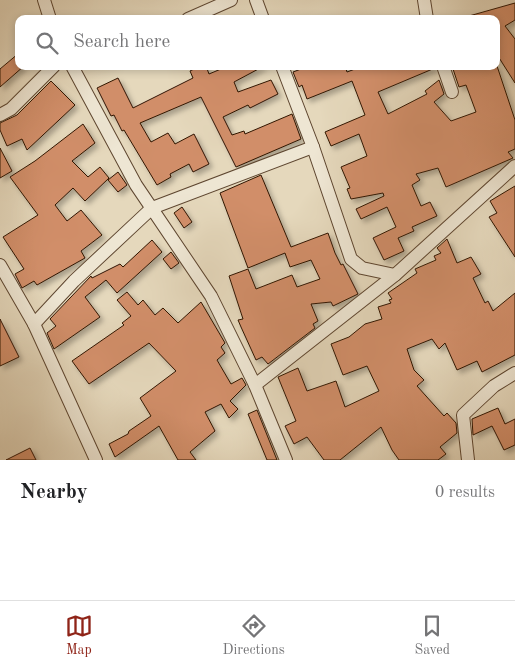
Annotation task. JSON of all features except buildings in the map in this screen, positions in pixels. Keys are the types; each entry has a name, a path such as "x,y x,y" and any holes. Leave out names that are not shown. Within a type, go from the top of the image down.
{"street":[{"path":"44,0 49,15"},
{"path":"197,15 231,0"},
{"path":"256,0 262,15"},
{"path":"424,0 426,15"},
{"path":"0,115 11,109 50,70"},
{"path":"78,70 136,185 211,296 256,385 286,460"},
{"path":"284,70 313,147 351,259 362,268 395,275"},
{"path":"444,70 452,92"},
{"path":"34,324 74,281 152,208 313,147"},
{"path":"256,385 395,275 515,166"},
{"path":"0,265 34,324 96,460"},
{"path":"468,460 463,415 494,386 515,373"}]}
